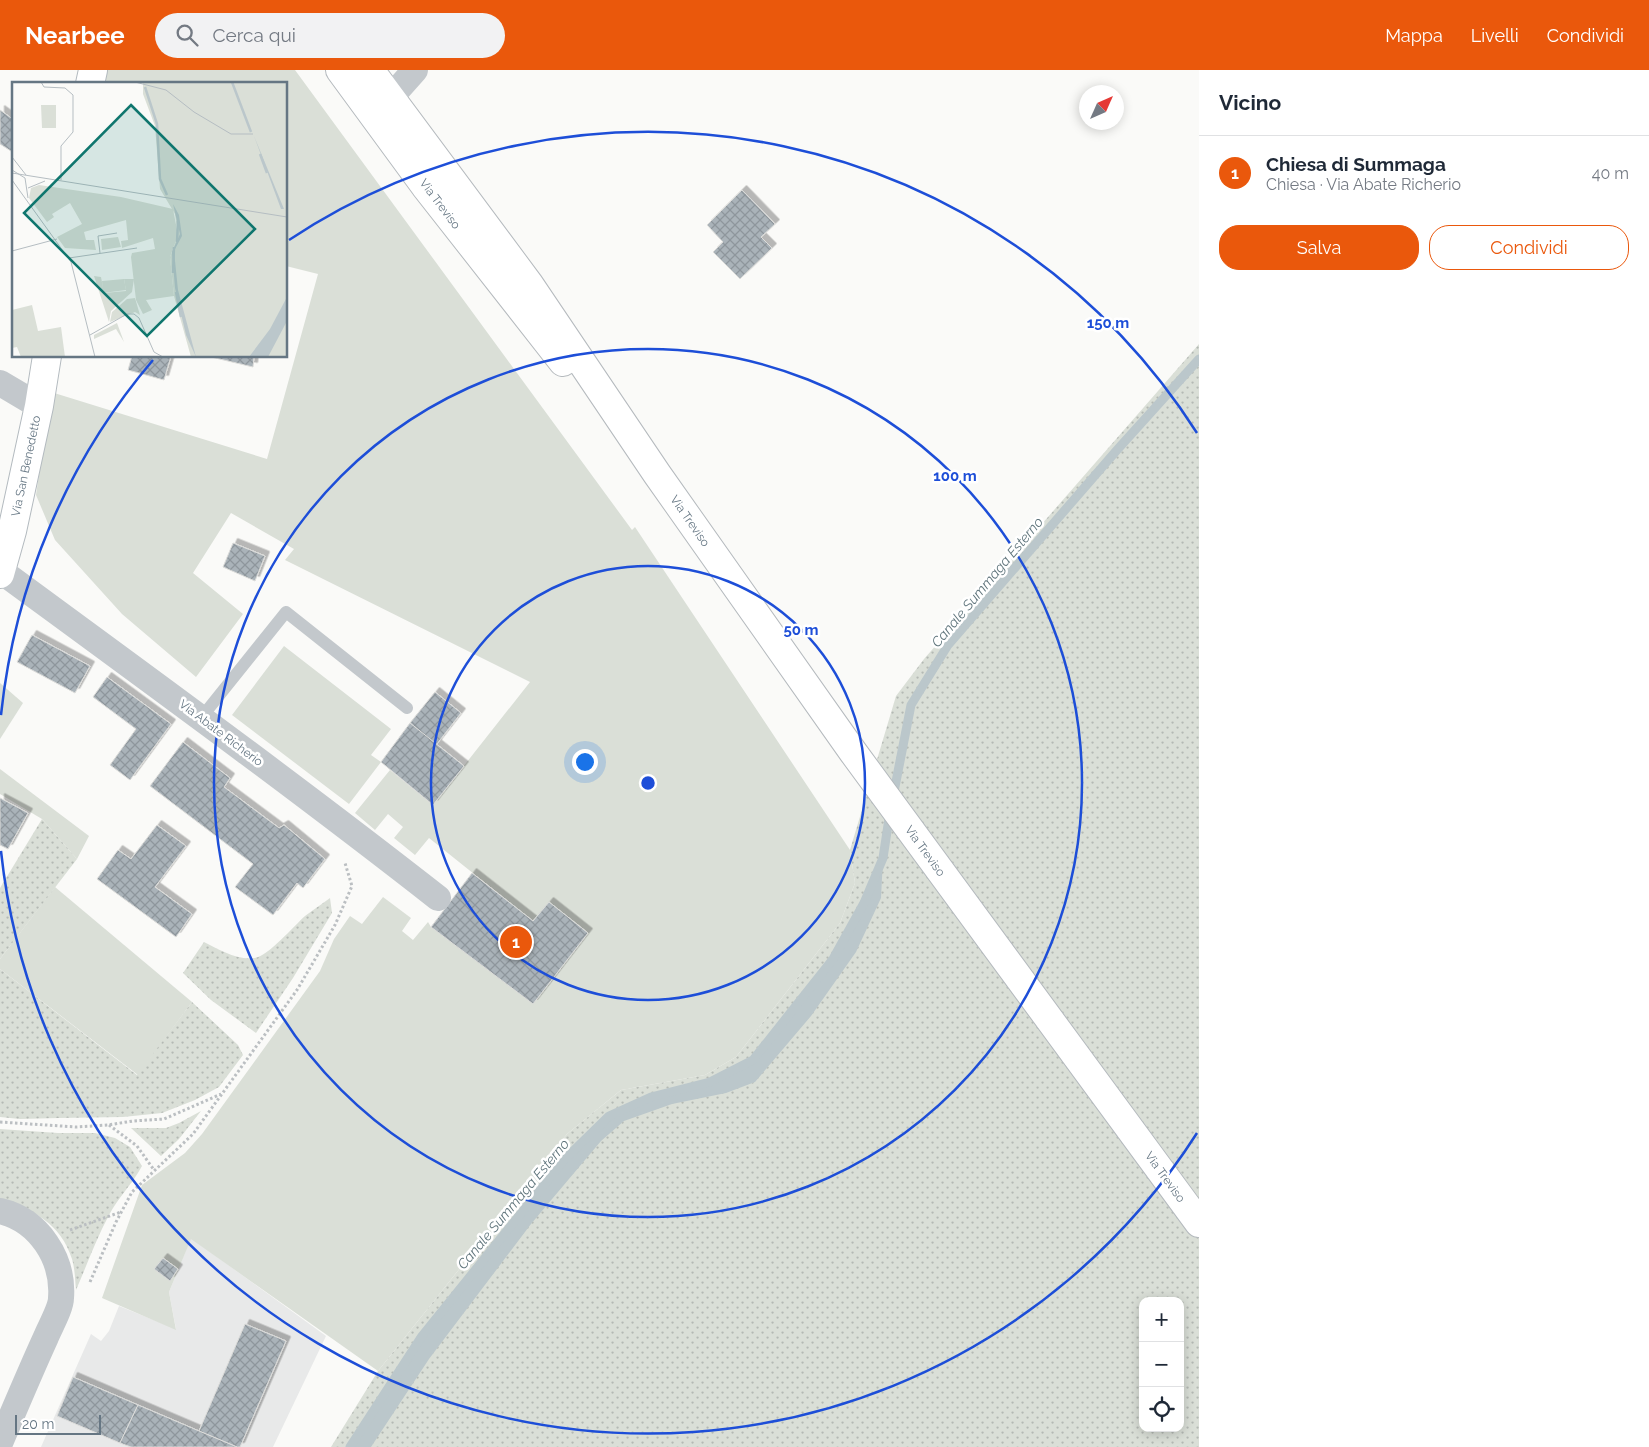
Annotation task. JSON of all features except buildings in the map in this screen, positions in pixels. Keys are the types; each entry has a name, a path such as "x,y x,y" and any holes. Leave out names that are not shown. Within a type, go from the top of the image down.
{"main road":[{"name":"Via Treviso","path":"340,70 425,186 542,337 656,474"},
{"name":"Via Treviso","path":"370,70 529,284 656,474 853,752 1199,1223"},
{"name":"Via San Benedetto","path":"1,573 39,406 47,358"}],"street":[{"path":"391,97 414,70"},
{"path":"0,383 39,406"},
{"name":"Via Abate Richerio","path":"1,573 201,718 438,898"},
{"path":"0,1211 11,1214 39,1234 46,1243 60,1272 61,1300 0,1443"}],"lane":[{"path":"201,718 286,612 407,708"}],"path":[{"path":"88,1287 132,1192 193,1134 297,990 336,925 352,886 344,861 360,837"},
{"path":"0,1122 76,1127 164,1120 222,1094"},
{"path":"108,1125 137,1146 154,1170"},
{"path":"46,1243 58,1234 122,1212"}],"shaded area":[{"path":"106,70 295,70 632,530 635,527 850,850 855,883 840,923 736,1057 705,1075 621,1090 567,1134 378,1371 191,1239 169,1292 176,1330 102,1298 142,1185 185,1153 202,1134 320,971 334,939 350,916 362,924 383,897 411,918 402,931 413,940 428,922 431,927 587,932 549,902 533,921 429,838 415,855 394,838 403,827 388,814 375,830 355,813 390,770 433,805 530,682 285,560 294,549 231,513 193,573 243,614 196,677 122,614 55,540 36,495 51,392 267,459 318,274 288,266 288,82 104,82"},
{"path":"1199,344 1199,1447 331,1447 378,1371 567,1134 621,1090 705,1075 736,1057 840,923 855,883 850,850 896,696 924,659"},
{"path":"284,646 391,729 371,755 381,762 349,804 232,715"},
{"path":"0,683 23,703 0,739"},
{"path":"0,769 89,836 77,859 42,819 0,794"},
{"path":"42,819 77,859 0,959 0,888"},
{"path":"883,858 881,898 856,952 811,1016 755,1082 726,1093 672,1104 624,1121 601,1141 531,1224 429,1359 371,1447 350,1447 422,1336 564,1160 609,1116 651,1097 710,1082 753,1060 833,959 864,903"},
{"path":"55,887 192,1002 138,1075 0,969 0,959"},
{"path":"330,898 332,913 293,978 256,1033 211,1000 183,973 204,942 242,958 260,956 274,946 305,916"},
{"path":"0,969 137,1075 192,1002 238,1045 243,1055 219,1087 195,1100 162,1113 123,1117 20,1119 0,1117"},
{"path":"201,1111 179,1139 161,1156 131,1128 166,1128"},
{"path":"0,1129 58,1133 95,1133 115,1138 130,1147 142,1166 109,1215 76,1290 72,1259 61,1236 53,1227 34,1213 0,1199"},
{"path":"191,1238 326,1336 273,1447 41,1447 91,1334 101,1341 109,1331 119,1306 176,1329 169,1292"}],"waterway":[{"name":"Canale Summaga Esterno","path":"893,797 911,705 948,645 1117,450 1199,359"},
{"name":"Canale Summaga Esterno","path":"350,1447 422,1336 564,1160 609,1116 651,1097 710,1082 753,1060 833,959 864,903 883,858 890,812"}],"place":[{"name":"Chiesa di Summaga","path":"516,942"}]}
